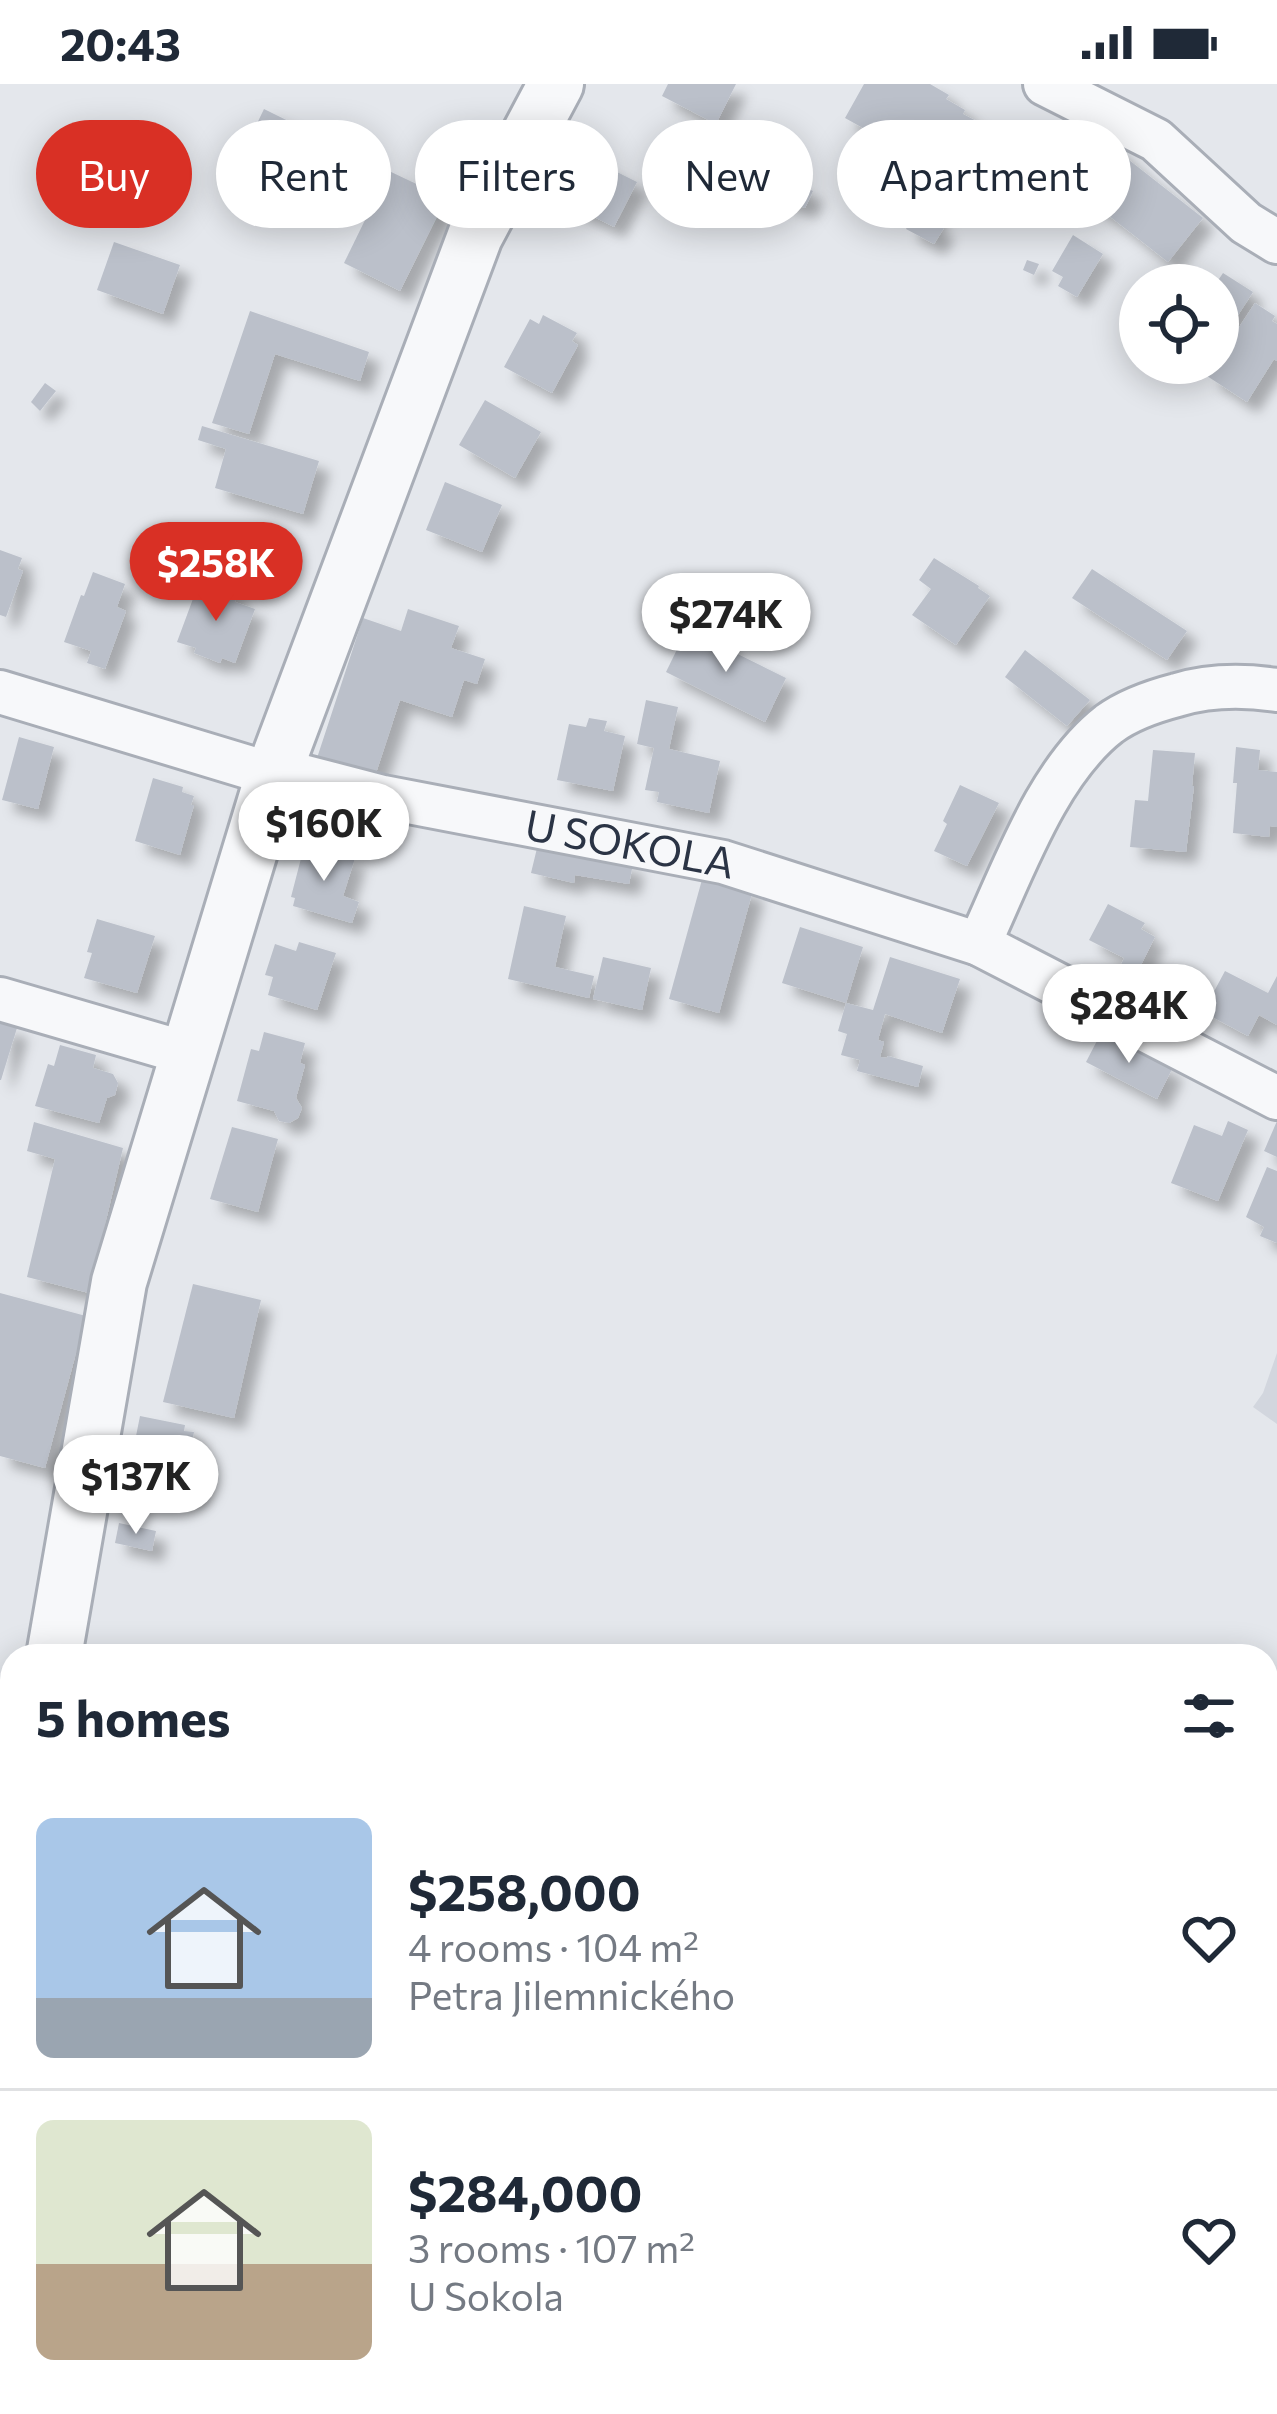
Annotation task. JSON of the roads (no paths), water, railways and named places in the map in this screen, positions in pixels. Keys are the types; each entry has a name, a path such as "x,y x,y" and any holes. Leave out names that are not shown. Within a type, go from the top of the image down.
{"street":[{"path":"56,1644 119,1282 274,772 475,236 556,84"},
{"path":"1045,84 1156,140 1246,223 1277,242"},
{"path":"979,944 1052,791 1078,754 1111,722 1152,702 1196,689 1246,685 1277,690"},
{"name":"U SOKOLA","path":"0,692 274,772 723,862 979,944 1277,1098"},
{"path":"0,999 188,1054"}]}
